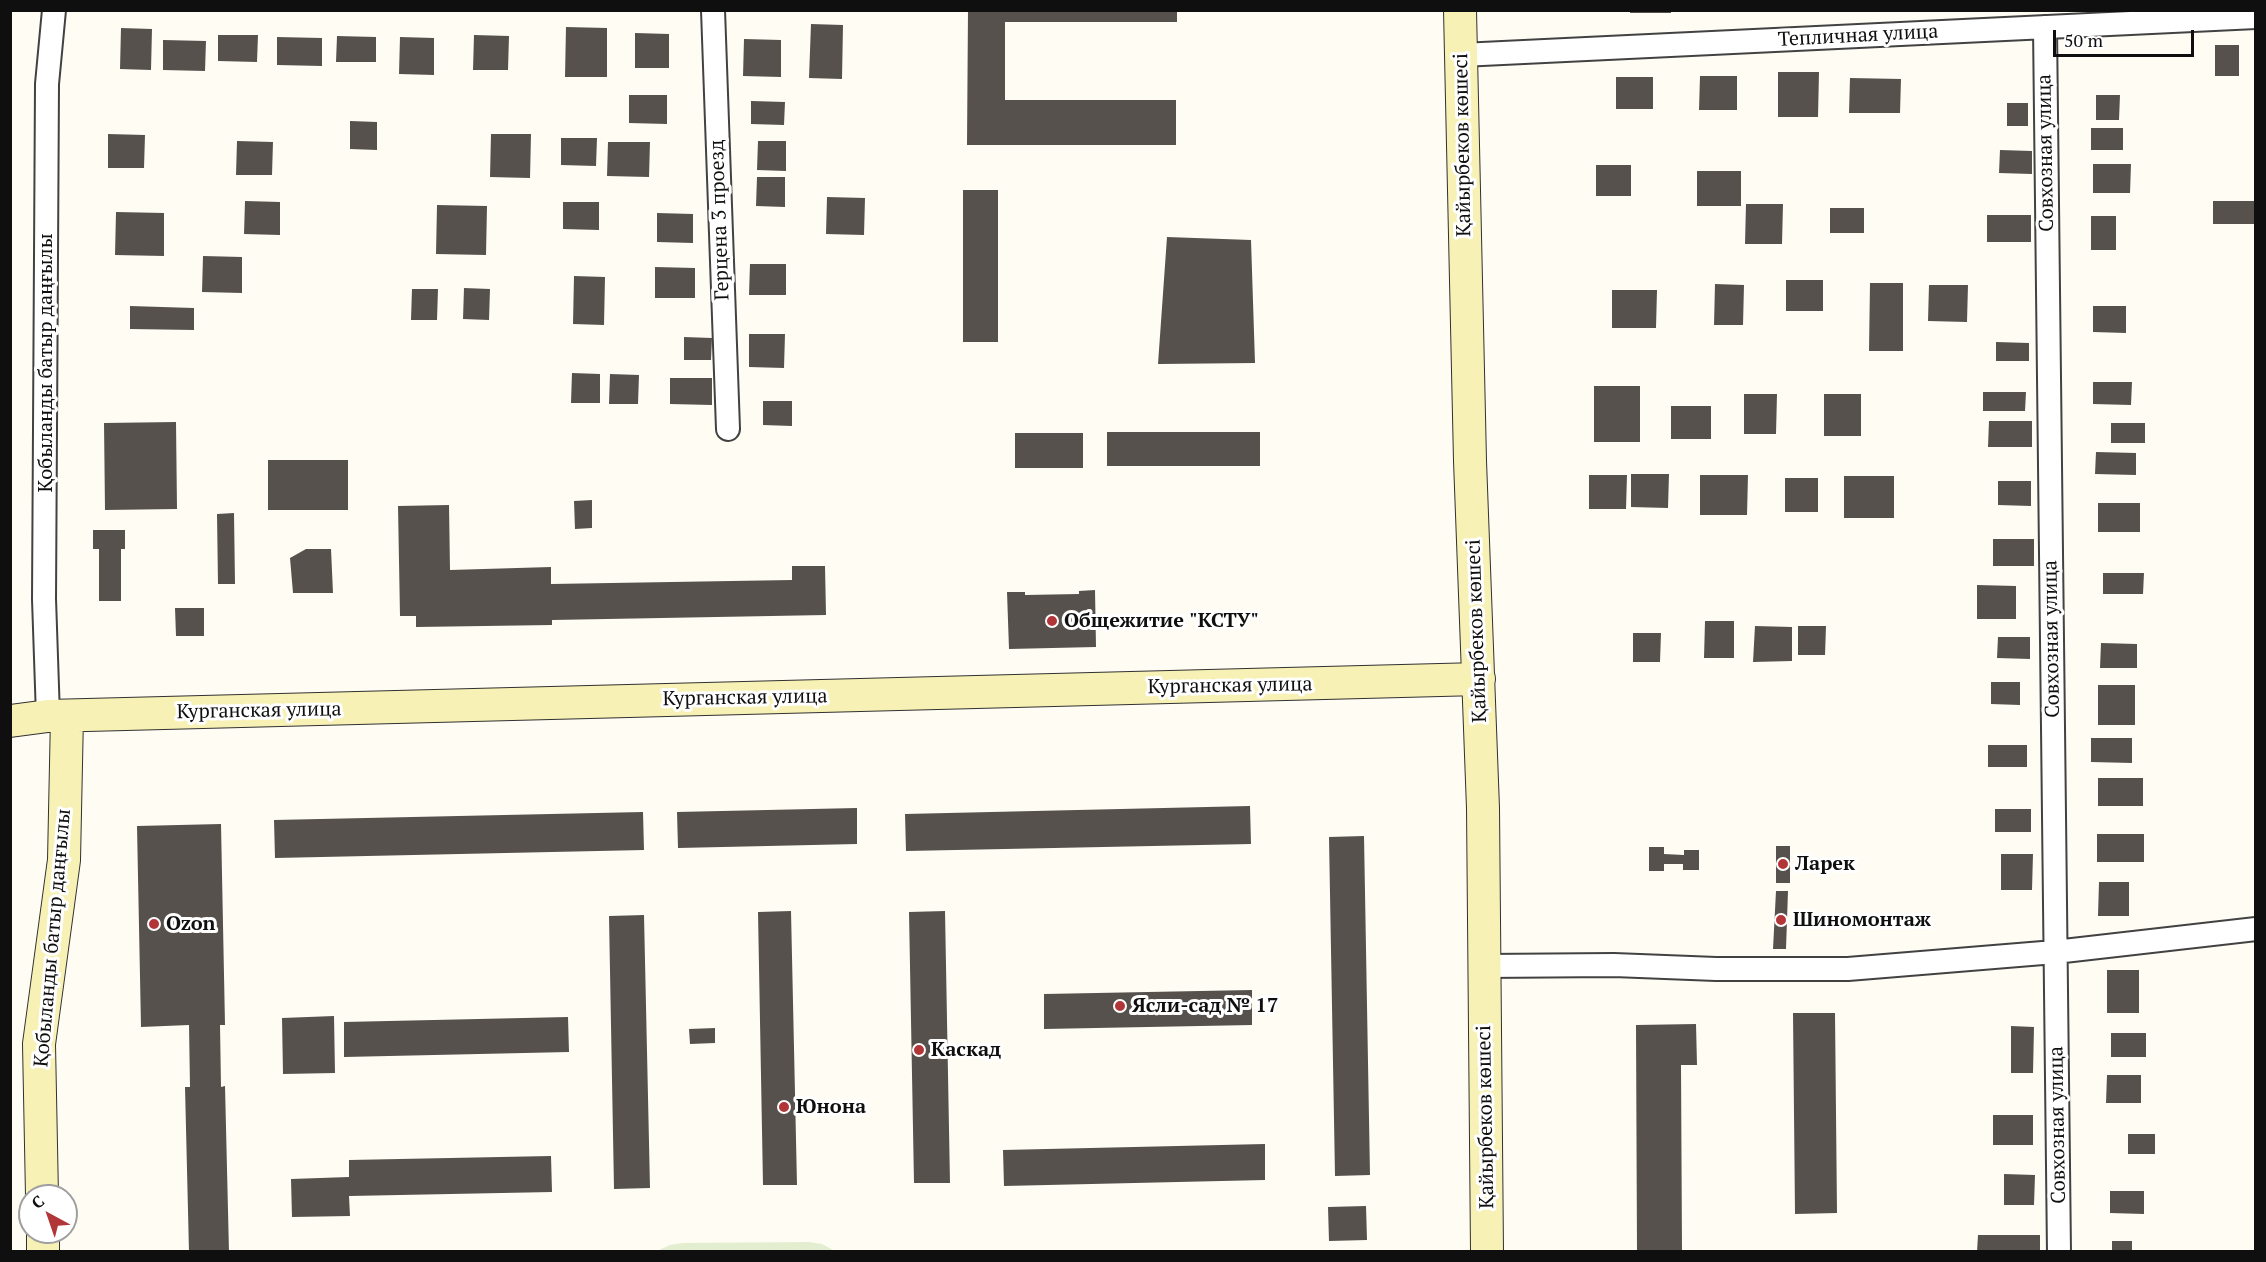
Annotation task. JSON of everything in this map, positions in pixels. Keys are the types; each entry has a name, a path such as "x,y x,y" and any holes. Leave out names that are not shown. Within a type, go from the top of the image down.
{"street":[{"name":"Қобыланды батыр даңғылы","path":"42,1184 39,1044 64,860 58,716 44,599 47,96 54,10"},
{"name":"Герцена 3 проезд","path":"713,10 728,429"},
{"name":"Қайырбеков көшесі","path":"1460,10 1470,460 1479,679 1487,1251"},
{"name":"Тепличная улица","path":"1461,55 2256,17"},
{"name":"Совхозная улица","path":"2045,27 2059,1251"},
{"name":"Курганская улица","path":"10,721 58,716 1479,679"},
{"path":"1484,966 1614,965 1716,969 1848,969 2055,952 2256,929"}],"green space":[{"path":"809,1242 822,1244 835,1251 657,1251 670,1245 683,1243"}],"building":[{"path":"968,10 1177,10 1177,22 1005,22 1005,100 1176,100 1176,145 967,145"},
{"path":"1630,10 1671,10 1671,13 1630,13"},
{"path":"811,24 843,25 842,79 809,78"},
{"path":"566,27 607,28 607,77 565,77"},
{"path":"121,28 152,29 151,70 120,69"},
{"path":"635,33 669,34 669,68 635,68"},
{"path":"218,35 258,35 257,62 218,61"},
{"path":"474,35 509,36 508,70 473,70"},
{"path":"337,36 376,37 376,62 336,62"},
{"path":"277,37 322,38 322,66 277,65"},
{"path":"400,37 434,38 434,75 399,74"},
{"path":"744,39 781,40 781,77 743,76"},
{"path":"163,40 206,41 205,71 163,70"},
{"path":"2215,45 2239,45 2239,76 2215,76"},
{"path":"1778,72 1819,72 1818,117 1778,117"},
{"path":"1700,76 1737,76 1737,110 1699,110"},
{"path":"1616,77 1653,77 1653,109 1616,109"},
{"path":"1850,78 1901,79 1900,113 1849,113"},
{"path":"629,95 667,95 667,124 629,123"},
{"path":"2096,95 2120,95 2119,120 2096,120"},
{"path":"751,101 785,102 784,125 751,124"},
{"path":"2007,103 2028,103 2028,126 2007,126"},
{"path":"350,121 377,122 377,150 350,149"},
{"path":"2091,128 2123,128 2123,150 2091,150"},
{"path":"108,134 145,135 144,168 108,168"},
{"path":"491,134 531,134 530,178 490,177"},
{"path":"561,138 597,138 596,166 561,165"},
{"path":"237,141 273,142 272,175 236,175"},
{"path":"758,141 786,141 786,171 757,170"},
{"path":"608,142 650,142 649,177 607,176"},
{"path":"2000,150 2032,151 2032,174 1999,173"},
{"path":"2093,164 2131,164 2130,193 2093,193"},
{"path":"1596,165 1631,165 1631,196 1596,196"},
{"path":"1697,171 1741,171 1741,206 1697,206"},
{"path":"757,177 785,177 785,207 756,206"},
{"path":"963,190 998,190 998,342 963,342"},
{"path":"827,197 865,198 864,235 826,234"},
{"path":"245,201 280,202 280,235 244,234"},
{"path":"2213,201 2254,201 2254,224 2213,224"},
{"path":"563,202 599,202 599,230 563,229"},
{"path":"1746,204 1783,204 1782,244 1745,244"},
{"path":"437,205 487,206 486,255 436,254"},
{"path":"1830,208 1864,208 1864,233 1830,233"},
{"path":"116,212 164,213 164,256 115,255"},
{"path":"657,213 693,214 693,243 657,242"},
{"path":"1987,215 2031,215 2031,242 1987,242"},
{"path":"2091,216 2116,216 2116,250 2091,250"},
{"path":"1167,237 1251,240 1255,363 1158,364"},
{"path":"203,256 242,257 242,293 202,292"},
{"path":"750,264 786,264 786,295 749,295"},
{"path":"655,267 695,268 695,298 655,298"},
{"path":"574,276 605,277 604,325 573,324"},
{"path":"1786,280 1823,280 1823,311 1786,311"},
{"path":"1870,283 1903,283 1903,351 1869,351"},
{"path":"1715,284 1744,285 1743,325 1714,325"},
{"path":"1929,285 1968,285 1967,322 1928,321"},
{"path":"464,288 490,289 489,320 463,319"},
{"path":"412,289 438,289 437,320 411,320"},
{"path":"1612,290 1657,290 1656,328 1612,328"},
{"path":"130,306 194,308 194,330 130,329"},
{"path":"2093,306 2126,306 2126,333 2093,332"},
{"path":"749,334 785,334 784,368 749,367"},
{"path":"684,337 712,338 711,360 684,360"},
{"path":"1996,342 2029,343 2029,361 1996,361"},
{"path":"572,373 600,374 600,403 571,403"},
{"path":"610,374 639,375 638,404 609,404"},
{"path":"670,378 712,378 712,405 670,404"},
{"path":"2093,382 2132,382 2131,405 2093,404"},
{"path":"1594,386 1640,386 1640,442 1594,442"},
{"path":"1983,392 2026,392 2025,411 1983,411"},
{"path":"1744,394 1777,394 1776,434 1744,434"},
{"path":"1824,394 1861,394 1861,436 1824,436"},
{"path":"763,401 792,401 792,426 763,425"},
{"path":"1671,406 1711,406 1711,439 1671,439"},
{"path":"1989,421 2032,421 2032,447 1988,447"},
{"path":"176,422 177,509 105,510 104,423"},
{"path":"2111,423 2145,423 2145,443 2111,443"},
{"path":"1107,432 1260,432 1260,466 1107,466"},
{"path":"1015,433 1083,433 1083,468 1015,468"},
{"path":"2096,452 2136,453 2136,475 2095,474"},
{"path":"268,460 348,460 348,510 268,510"},
{"path":"1631,474 1669,474 1668,508 1631,507"},
{"path":"1589,475 1627,475 1626,509 1589,509"},
{"path":"1700,475 1748,475 1747,515 1700,515"},
{"path":"1844,476 1894,476 1894,518 1844,518"},
{"path":"1785,478 1818,478 1818,512 1785,512"},
{"path":"1998,481 2031,481 2031,506 1998,505"},
{"path":"592,500 592,528 575,529 574,501"},
{"path":"2098,503 2140,503 2140,532 2098,532"},
{"path":"449,505 450,570 551,567 551,584 792,580 792,566 825,566 826,615 552,620 552,625 416,627 416,616 400,616 398,506"},
{"path":"234,513 235,584 218,584 217,514"},
{"path":"93,530 125,530 125,549 121,549 121,601 99,601 99,549 93,549"},
{"path":"1993,539 2034,539 2034,566 1993,566"},
{"path":"306,549 331,549 333,593 293,593 290,558"},
{"path":"2103,573 2144,573 2143,594 2103,594"},
{"path":"1977,585 2016,586 2016,619 1977,619"},
{"name":"Общежитие \"КСТУ\"","path":"1095,590 1096,647 1009,649 1007,592 1025,592 1025,595 1079,594 1079,591"},
{"path":"175,608 204,608 204,636 176,636"},
{"path":"1705,621 1734,621 1734,658 1704,658"},
{"path":"1755,626 1792,627 1792,661 1753,662"},
{"path":"1798,626 1826,626 1825,655 1798,655"},
{"path":"1633,633 1661,633 1660,662 1633,662"},
{"path":"1998,637 2030,637 2030,659 1997,658"},
{"path":"2101,643 2137,644 2137,668 2100,668"},
{"path":"1991,682 2020,682 2020,705 1991,704"},
{"path":"2098,685 2135,685 2135,725 2098,725"},
{"path":"2091,738 2132,738 2132,763 2091,762"},
{"path":"1988,745 2027,745 2027,767 1988,767"},
{"path":"2098,778 2143,778 2143,806 2098,806"},
{"path":"1250,806 1251,844 906,851 905,814"},
{"path":"857,808 857,844 678,848 677,812"},
{"path":"1995,809 2031,809 2031,832 1995,832"},
{"path":"643,812 644,850 275,858 274,820"},
{"path":"221,824 225,1025 220,1025 221,1087 225,1086 229,1252 189,1252 185,1087 190,1087 189,1025 141,1027 137,826"},
{"path":"2097,834 2144,834 2144,862 2097,862"},
{"path":"1364,836 1370,1175 1335,1176 1329,837"},
{"name":"Ларек","path":"1776,846 1790,846 1790,883 1776,883"},
{"path":"1649,847 1664,847 1664,854 1684,855 1684,850 1699,850 1699,870 1683,870 1683,864 1664,864 1664,871 1649,871"},
{"path":"2001,854 2033,854 2032,890 2001,890"},
{"path":"2099,882 2129,882 2129,916 2098,916"},
{"name":"Шиномонтаж","path":"1776,891 1788,891 1786,949 1773,949"},
{"path":"791,911 797,1185 763,1185 758,912"},
{"path":"945,911 950,1183 914,1183 909,912"},
{"path":"644,915 650,1188 614,1189 609,916"},
{"path":"2107,970 2139,970 2139,1013 2107,1013"},
{"path":"1252,990 1252,1025 1044,1029 1044,994"},
{"path":"1793,1013 1835,1013 1837,1213 1795,1214"},
{"path":"334,1016 335,1073 283,1074 282,1018"},
{"path":"568,1017 569,1052 344,1057 344,1022"},
{"path":"1696,1024 1697,1065 1681,1065 1682,1252 1637,1252 1636,1025"},
{"path":"2011,1026 2034,1027 2033,1073 2011,1073"},
{"path":"715,1028 715,1043 690,1044 689,1029"},
{"path":"2111,1033 2146,1033 2146,1057 2111,1057"},
{"path":"2107,1075 2141,1075 2141,1103 2106,1103"},
{"path":"1993,1115 2033,1115 2033,1145 1993,1145"},
{"path":"2128,1134 2155,1134 2155,1154 2128,1154"},
{"path":"1265,1144 1265,1180 1004,1186 1003,1150"},
{"path":"551,1156 552,1192 349,1196 350,1216 292,1217 291,1179 349,1177 349,1160"},
{"path":"2004,1174 2035,1175 2034,1205 2004,1205"},
{"path":"2110,1191 2144,1191 2144,1214 2110,1213"},
{"path":"1366,1206 1367,1240 1329,1241 1328,1207"},
{"path":"1978,1235 2040,1235 2040,1252 1977,1252"},
{"path":"2112,1241 2132,1241 2132,1252 2112,1252"}],"place":[{"name":"Общежитие \"КСТУ\"","path":"1052,621"},
{"name":"Ларек","path":"1783,864"},
{"name":"Шиномонтаж","path":"1781,920"},
{"name":"Ozon","path":"154,924"},
{"name":"Ясли-сад № 17","path":"1120,1006"},
{"name":"Каскад","path":"919,1050"},
{"name":"Юнона","path":"784,1107"}]}
